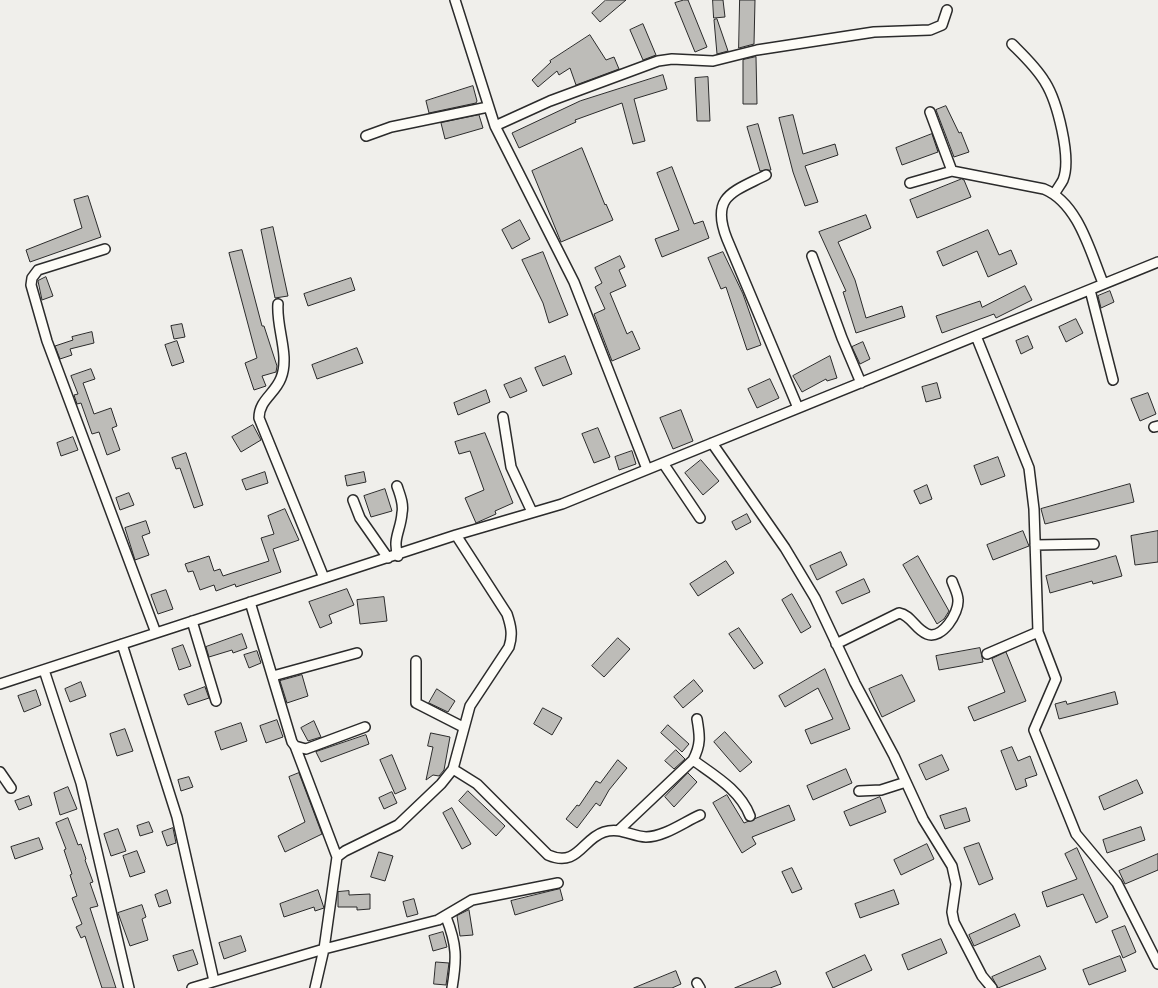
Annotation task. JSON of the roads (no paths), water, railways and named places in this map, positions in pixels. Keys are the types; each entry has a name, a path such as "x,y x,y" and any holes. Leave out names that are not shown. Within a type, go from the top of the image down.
{"street":[{"path":"455,0 495,126 574,282 647,469"},
{"path":"495,126 550,100 658,61 672,59 713,61 757,50 874,32 930,30 942,24 947,10"},
{"path":"1012,44 1035,67 1046,83 1055,104 1061,129 1065,168 1064,179 1055,193"},
{"path":"366,136 391,127 488,107"},
{"path":"930,112 952,171"},
{"path":"910,183 952,171 1037,187 1055,193 1071,212 1103,283"},
{"path":"766,175 734,192 725,200 720,215 727,239 798,408"},
{"path":"105,249 38,270 32,278 31,285 47,341 156,633"},
{"path":"812,256 842,338 861,383"},
{"path":"0,684 324,578 398,556 456,535 562,504 1158,262"},
{"path":"1090,290 1113,380"},
{"path":"278,304 277,316 284,358 283,369 278,384 260,407 259,418 324,578"},
{"path":"976,336 1029,468 1035,545 1038,632 1056,679 1034,730 1076,834 1117,883 1158,964"},
{"path":"504,418 512,467 532,512"},
{"path":"712,443 785,548 815,598 923,819 952,866 956,884 952,912 954,922 982,976 992,988"},
{"path":"663,463 700,518"},
{"path":"397,486 403,512 396,534 395,548 398,556"},
{"path":"354,500 360,518 388,558"},
{"path":"337,858 344,851 398,825 454,769 463,728 474,699 508,648 511,632 507,614 456,535"},
{"path":"1035,545 1094,544"},
{"path":"836,644 899,613 907,616 928,634 944,629 956,613 958,599 952,581"},
{"path":"250,602 289,736 295,746 337,858 324,949 315,988"},
{"path":"192,621 216,701"},
{"path":"987,654 1038,632"},
{"path":"122,644 177,817 214,981"},
{"path":"273,676 357,653"},
{"path":"416,661 416,703 463,728"},
{"path":"44,670 81,784 129,988"},
{"path":"619,830 693,760 700,748 701,739 697,719"},
{"path":"295,746 306,749 365,727"},
{"path":"693,760 727,784 742,799 750,816"},
{"path":"454,769 477,784 548,856 555,858 571,856 600,833 619,830 645,837 655,836 700,815"},
{"path":"0,772 11,788"},
{"path":"859,791 881,790 906,782"},
{"path":"192,988 324,949 404,930 446,917 472,900 558,883"},
{"path":"446,917 454,938 457,953 452,988"}]}
